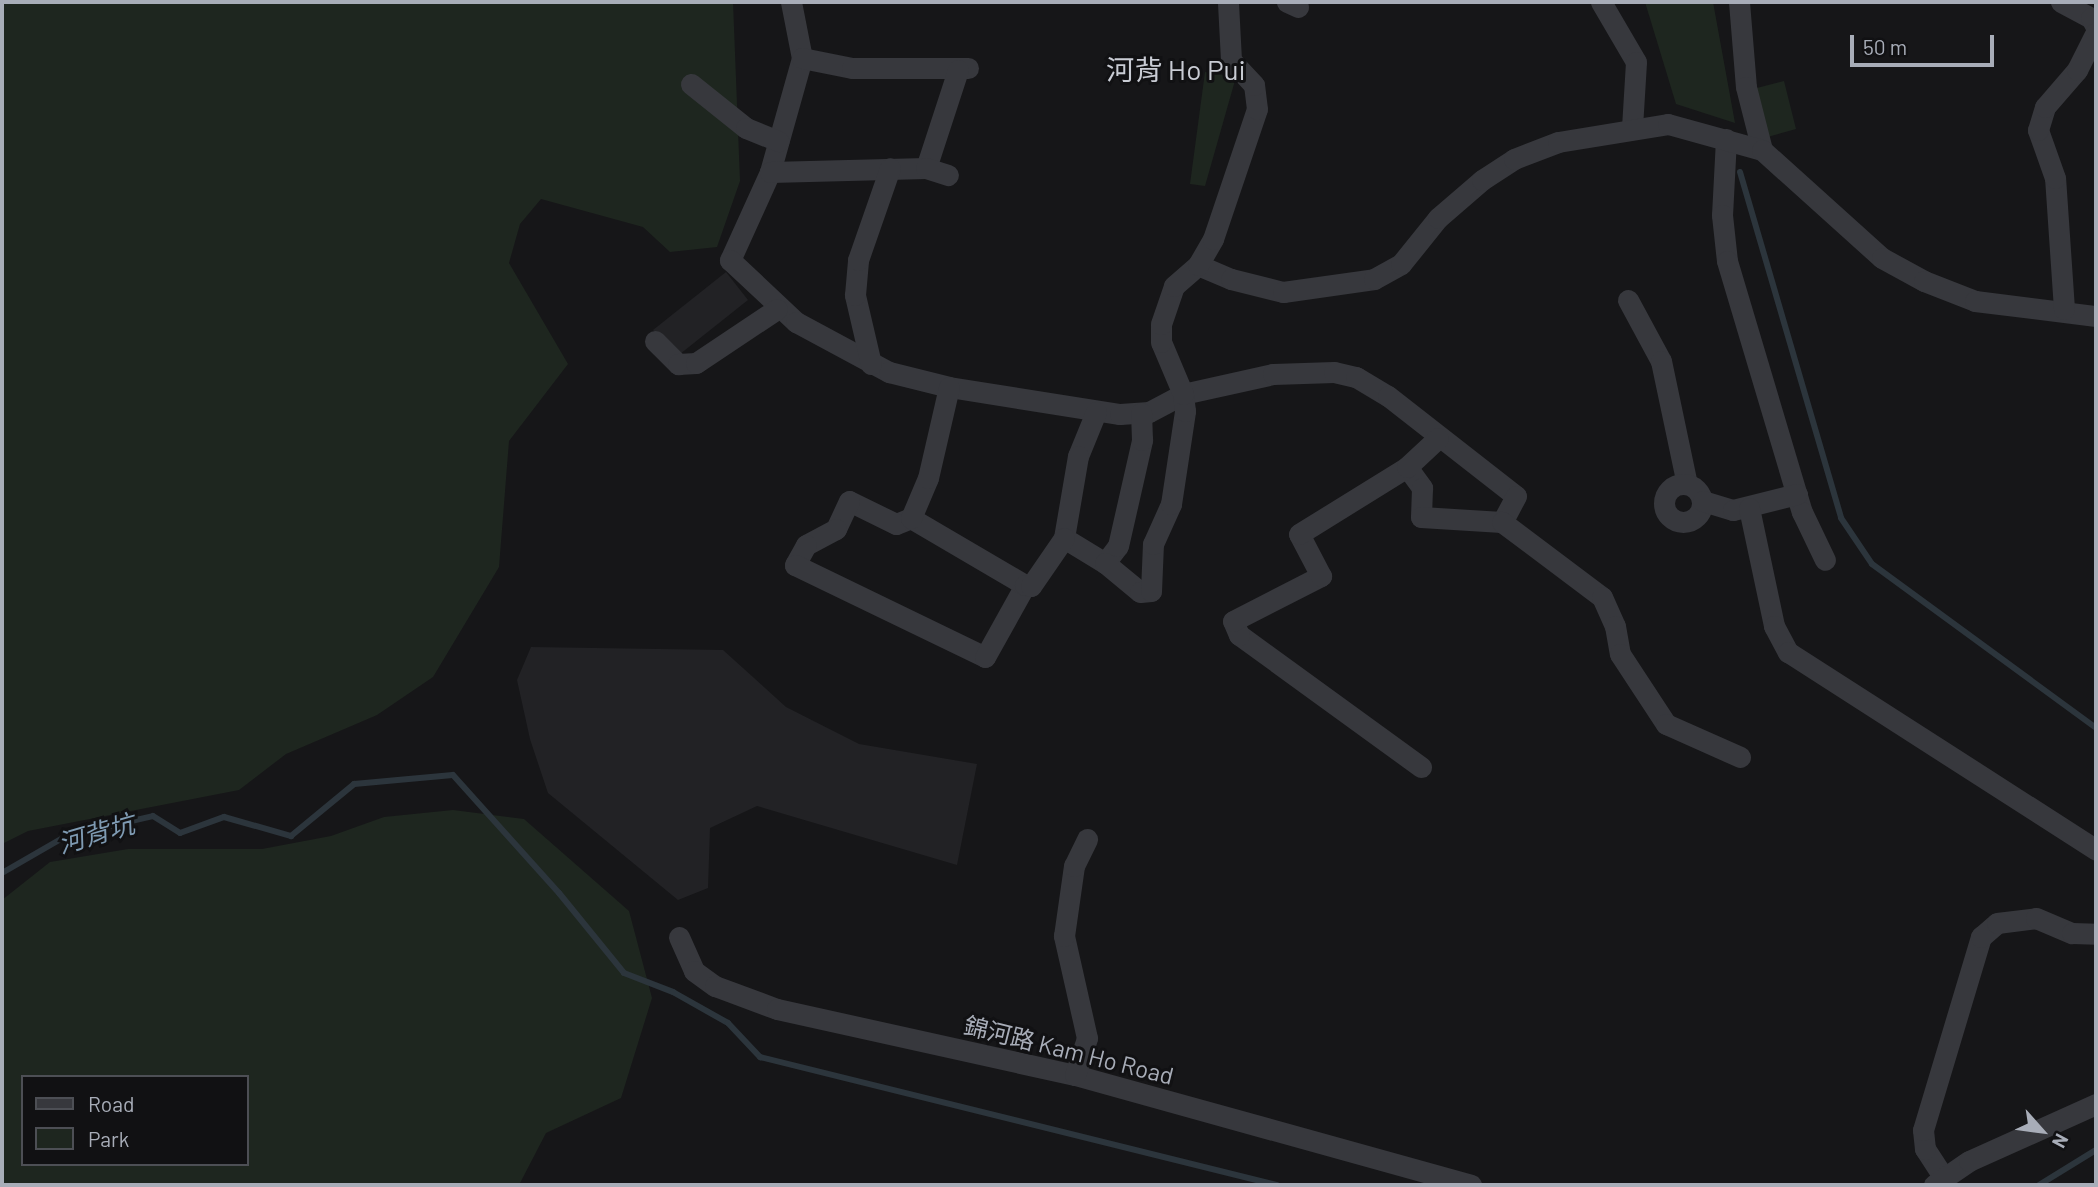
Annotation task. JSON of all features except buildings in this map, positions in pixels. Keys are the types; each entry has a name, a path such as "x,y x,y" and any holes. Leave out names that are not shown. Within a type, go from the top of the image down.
{"street":[{"path":"791,2 802,58 770,172 730,260 777,309 871,364 949,387 1096,412 1140,413 1184,394 1273,374 1334,372 1370,383 1516,496 1502,522"},
{"path":"1064,538 1105,563 1140,592 1151,591 1153,544 1171,504 1184,394 1159,332 1174,286 1198,265 1217,229 1257,109 1254,85 1231,60 1228,2"},
{"path":"1601,2 1636,62 1632,128"},
{"path":"1739,2 1746,87 1762,150"},
{"path":"2061,2 2091,18 2096,29 2077,70 2045,107 2038,130 2055,178 2064,309"},
{"path":"802,58 852,68 963,69 926,168"},
{"path":"691,84 746,128 778,141"},
{"path":"1198,265 1231,279 1283,292 1374,279 1401,264 1438,218 1502,166 1546,146 1632,128 1668,124 1762,150 1869,248 1904,272 1975,301 2064,309 2096,316"},
{"path":"1726,139 1722,215 1727,261 1797,494 1825,559"},
{"path":"871,364 855,295 858,260 890,168"},
{"path":"770,172 926,168 948,175"},
{"path":"1628,300 1665,373 1687,484"},
{"path":"655,341 678,364 696,363 777,309"},
{"path":"949,387 928,478 911,518 895,524 849,500 836,529 806,545 795,565 985,657 1025,585"},
{"path":"911,518 1031,586 1064,538 1078,456 1096,412"},
{"path":"1105,563 1118,545 1142,440 1140,413"},
{"path":"1421,767 1239,635 1233,621 1321,576 1298,534 1407,467 1438,438"},
{"path":"1407,467 1422,488 1421,517 1502,522 1602,597 1615,626 1620,654 1666,724 1740,757"},
{"path":"1687,484 1698,490 1703,501 1700,513 1691,521 1679,523 1669,516 1664,506 1666,494 1675,485 1687,484"},
{"path":"1703,501 1733,510 1797,494"},
{"path":"1749,508 1774,626 1788,652 2096,850"},
{"path":"1075,1075 1087,1038 1065,936 1074,866 1087,839"},
{"path":"2096,934 2072,933 2036,918 1997,923 1981,937 1923,1130 1925,1149 1939,1182 1969,1161 2096,1104"},
{"name":"錦河路 Kam Ho Road","path":"679,937 684,957 694,971 741,997 810,1017 1075,1075 1471,1185"}],"shaded area":[{"path":"726,272 748,300 675,358 653,330"},
{"path":"531,647 723,650 786,707 859,744 977,764 957,865 757,806 710,828 708,888 678,900 548,793 530,739 517,680"}],"green space":[{"path":"2,2 733,2 740,181 717,247 670,252 643,227 541,199 520,224 509,263 568,364 509,441 499,567 433,677 377,715 286,754 239,790 28,831 2,844"},
{"path":"1645,2 1713,2 1735,123 1676,104"},
{"path":"1205,72 1236,77 1205,186 1190,184"},
{"path":"1784,81 1796,129 1764,138 1753,89"},
{"path":"453,810 524,819 629,911 652,998 621,1098 546,1133 519,1185 2,1185 2,900 50,862 128,849 262,849 331,836 384,817"}],"waterway":[{"path":"1740,172 1841,518 1872,564 2096,728"},
{"name":"河背坑","path":"2,873 66,836 153,816 180,833 224,817 291,836 354,784 453,775 559,893 624,973 673,992 728,1023 760,1057 1277,1185"},
{"path":"2039,1185 2096,1150"}],"district":[{"name":"河背 Ho Pui","path":"1176,69"}]}
